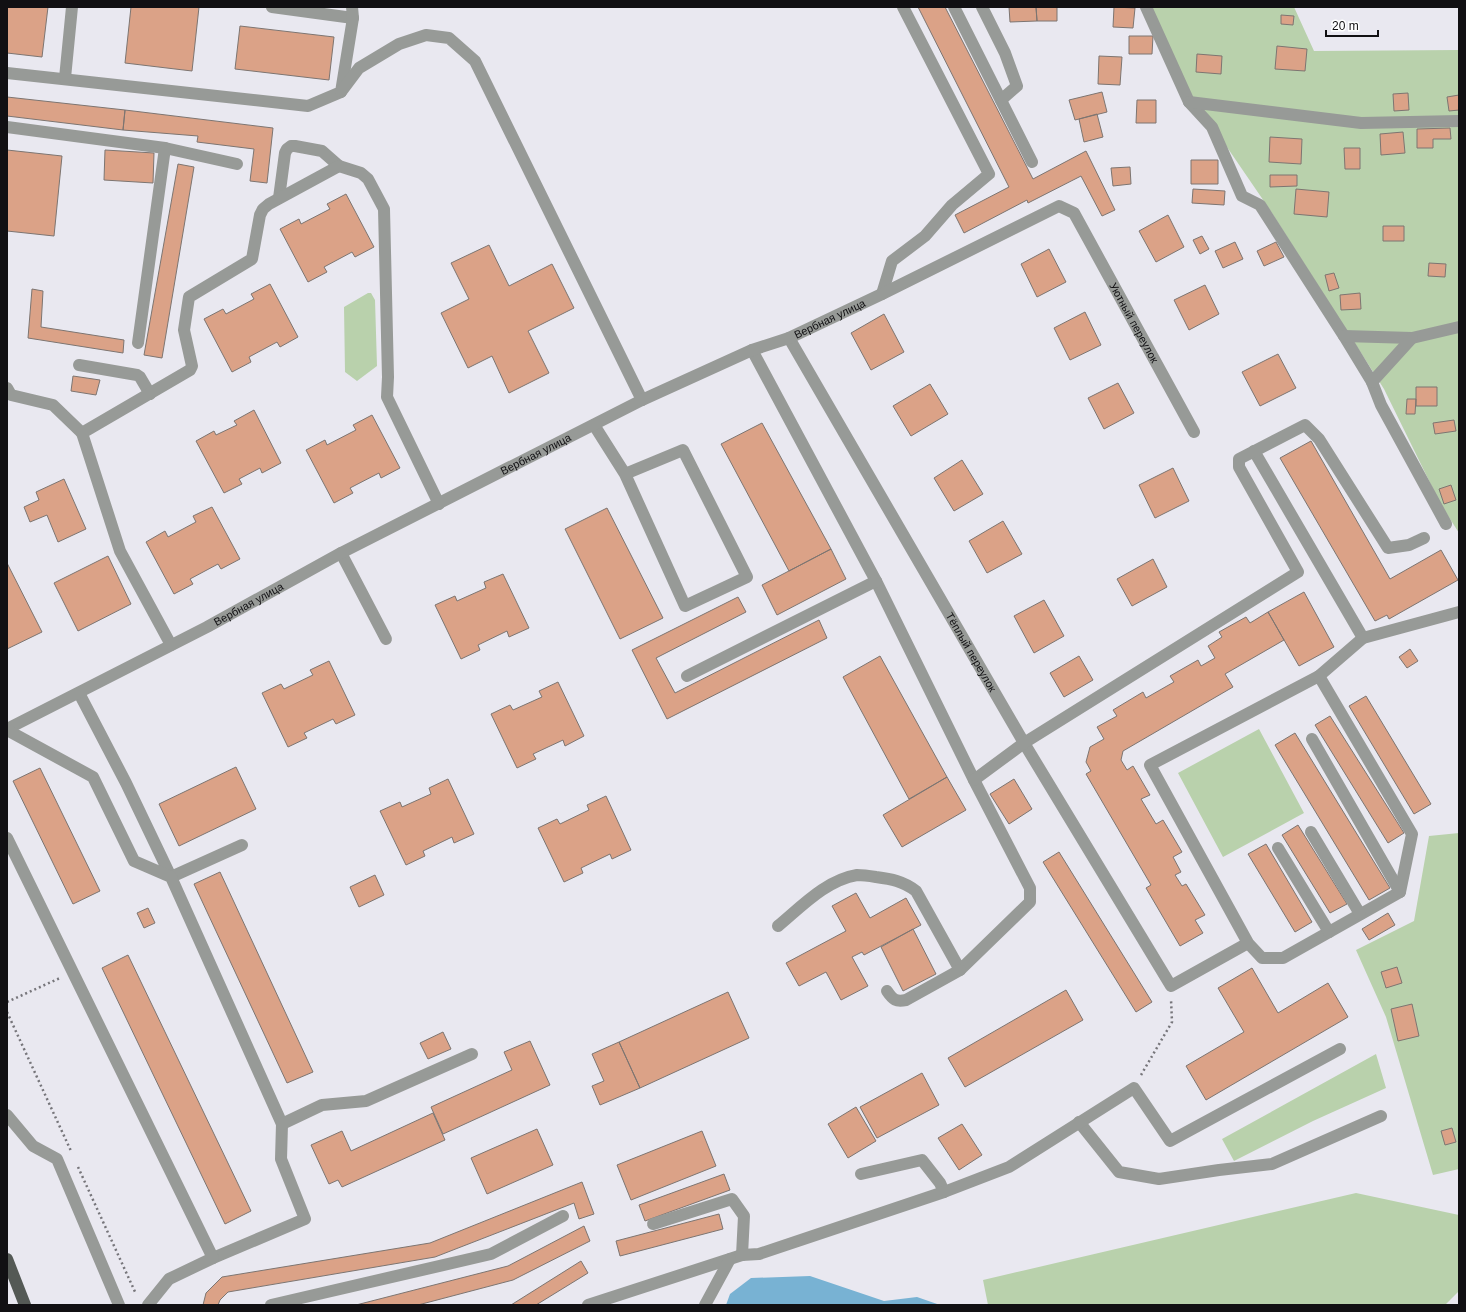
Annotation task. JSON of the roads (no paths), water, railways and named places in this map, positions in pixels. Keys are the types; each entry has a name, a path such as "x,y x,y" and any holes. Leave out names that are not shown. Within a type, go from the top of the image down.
{"main road":[{"path":"7,1259 25,1305"}],"street":[{"path":"65,78 72,7"},
{"path":"272,7 353,12 341,92"},
{"path":"882,294 892,261 925,236 952,205 988,174 903,7"},
{"path":"954,7 1032,162"},
{"path":"982,7 1005,53 1017,86 1001,100"},
{"path":"1146,7 1189,102 1212,128 1242,196 1260,205 1344,336 1372,382 1381,405 1446,524"},
{"path":"7,73 65,78 308,106 341,92 359,68 399,44 426,35 449,38 475,61 642,400"},
{"path":"1189,102 1361,123 1459,122"},
{"path":"7,127 165,148 237,164"},
{"path":"279,198 285,153 291,146 295,146 322,151 339,166 365,175 384,209 388,377 387,397 439,504"},
{"path":"138,343 165,148"},
{"path":"82,433 190,370 192,366 184,330 189,297 252,259 260,214 263,208 339,166"},
{"name":"Вербная улица","path":"7,730 171,645 341,553 642,400 752,350 789,338 882,294 1059,206 1074,213"},
{"name":"Уютный переулок","path":"1074,213 1194,432"},
{"path":"1344,336 1412,338 1459,327"},
{"name":"Тёплый переулок","path":"789,338 1024,743 1171,986 1248,943"},
{"path":"1372,382 1412,338"},
{"path":"752,350 876,581 974,780 1030,888 1030,902 960,970 906,1000 899,1002 893,1000 887,991"},
{"path":"80,365 137,375 150,394"},
{"path":"7,388 11,395 53,405 82,433 120,551 171,645"},
{"path":"594,425 625,474 685,606 747,576 683,450 625,474"},
{"path":"974,780 1024,743 1298,572 1239,467 1239,459 1305,425 1319,439 1388,548 1409,545 1424,538"},
{"path":"1254,451 1363,638"},
{"path":"341,553 386,639"},
{"path":"687,676 876,581"},
{"path":"1319,676 1412,834 1400,892 1283,958 1262,958 1248,943 1150,766 1319,676 1363,638 1459,612"},
{"path":"79,693 126,783 171,877 282,1124 281,1159 305,1219 213,1258 169,1279 148,1305"},
{"path":"7,730 94,777 134,861 171,877 242,845"},
{"path":"1312,738 1400,892"},
{"path":"1311,832 1360,914"},
{"path":"7,838 213,1258"},
{"path":"1278,848 1329,932"},
{"path":"778,926 826,887 845,879 859,875 893,879 916,891 960,970"},
{"path":"588,1305 742,1255 759,1254 944,1192 1009,1167 1134,1088 1170,1141 1340,1049"},
{"path":"282,1124 322,1105 366,1101 472,1054"},
{"path":"7,1115 33,1146 57,1159 120,1305"},
{"path":"1079,1122 1119,1172 1159,1179 1272,1164 1381,1116"},
{"path":"861,1174 922,1160 940,1183 944,1192"},
{"path":"653,1224 732,1199 744,1216 742,1255"},
{"path":"271,1305 491,1254 563,1216"},
{"path":"705,1305 730,1259"}],"water":[{"path":"810,1276 884,1301 917,1297 940,1305 726,1305 730,1294 751,1278"}]}
